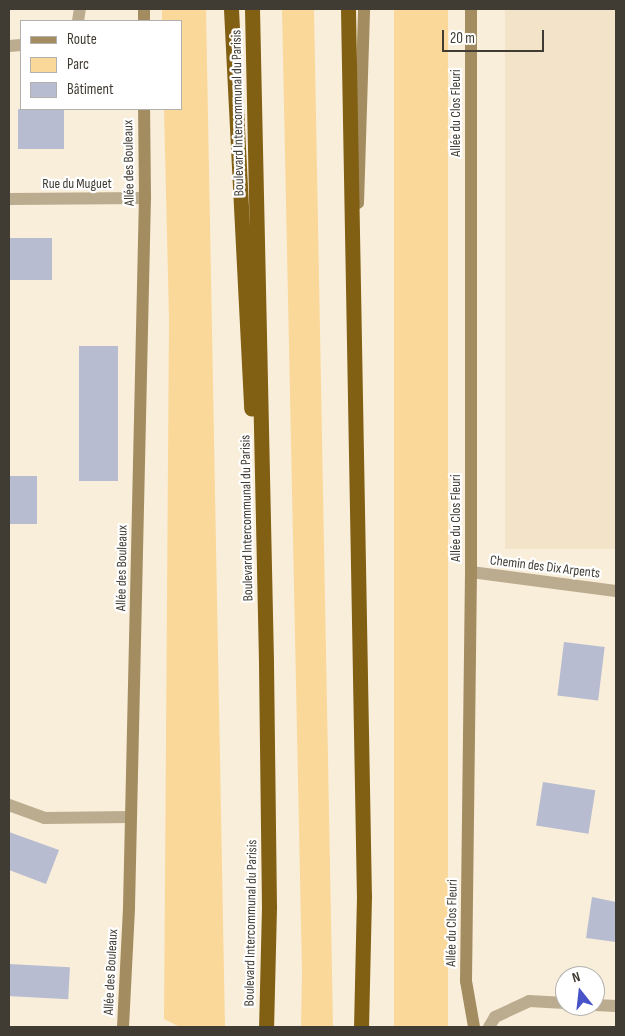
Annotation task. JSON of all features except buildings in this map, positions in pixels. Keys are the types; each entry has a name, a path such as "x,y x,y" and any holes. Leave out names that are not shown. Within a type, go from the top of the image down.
{"highway":[{"path":"231,9 244,292 266,663"},
{"name":"Boulevard Intercommunal du Parisis","path":"252,9 266,663 269,907 266,1027"},
{"path":"348,9 364,896 361,1027"}],"street":[{"path":"354,335 364,9"},
{"name":"Allée du Clos Fleuri","path":"471,9 471,572 466,989 474,1027"},
{"name":"Allée des Bouleaux","path":"123,1027 129,907 145,198 144,110"},
{"name":"Rue du Muguet","path":"9,199 145,198"},
{"name":"Chemin des Dix Arpents","path":"471,572 616,591"},
{"path":"9,805 45,818 131,817"},
{"path":"489,1027 495,1017 529,1001 555,1002"}],"shaded area":[{"path":"505,9 616,9 616,549 505,549"}],"green space":[{"path":"162,9 206,9 225,1027 180,1027 164,1019 169,319 164,110 182,110 182,20 162,20"},
{"path":"282,9 314,9 333,1027 301,1027 302,973"},
{"path":"394,9 448,9 448,1027 394,1027"}]}
